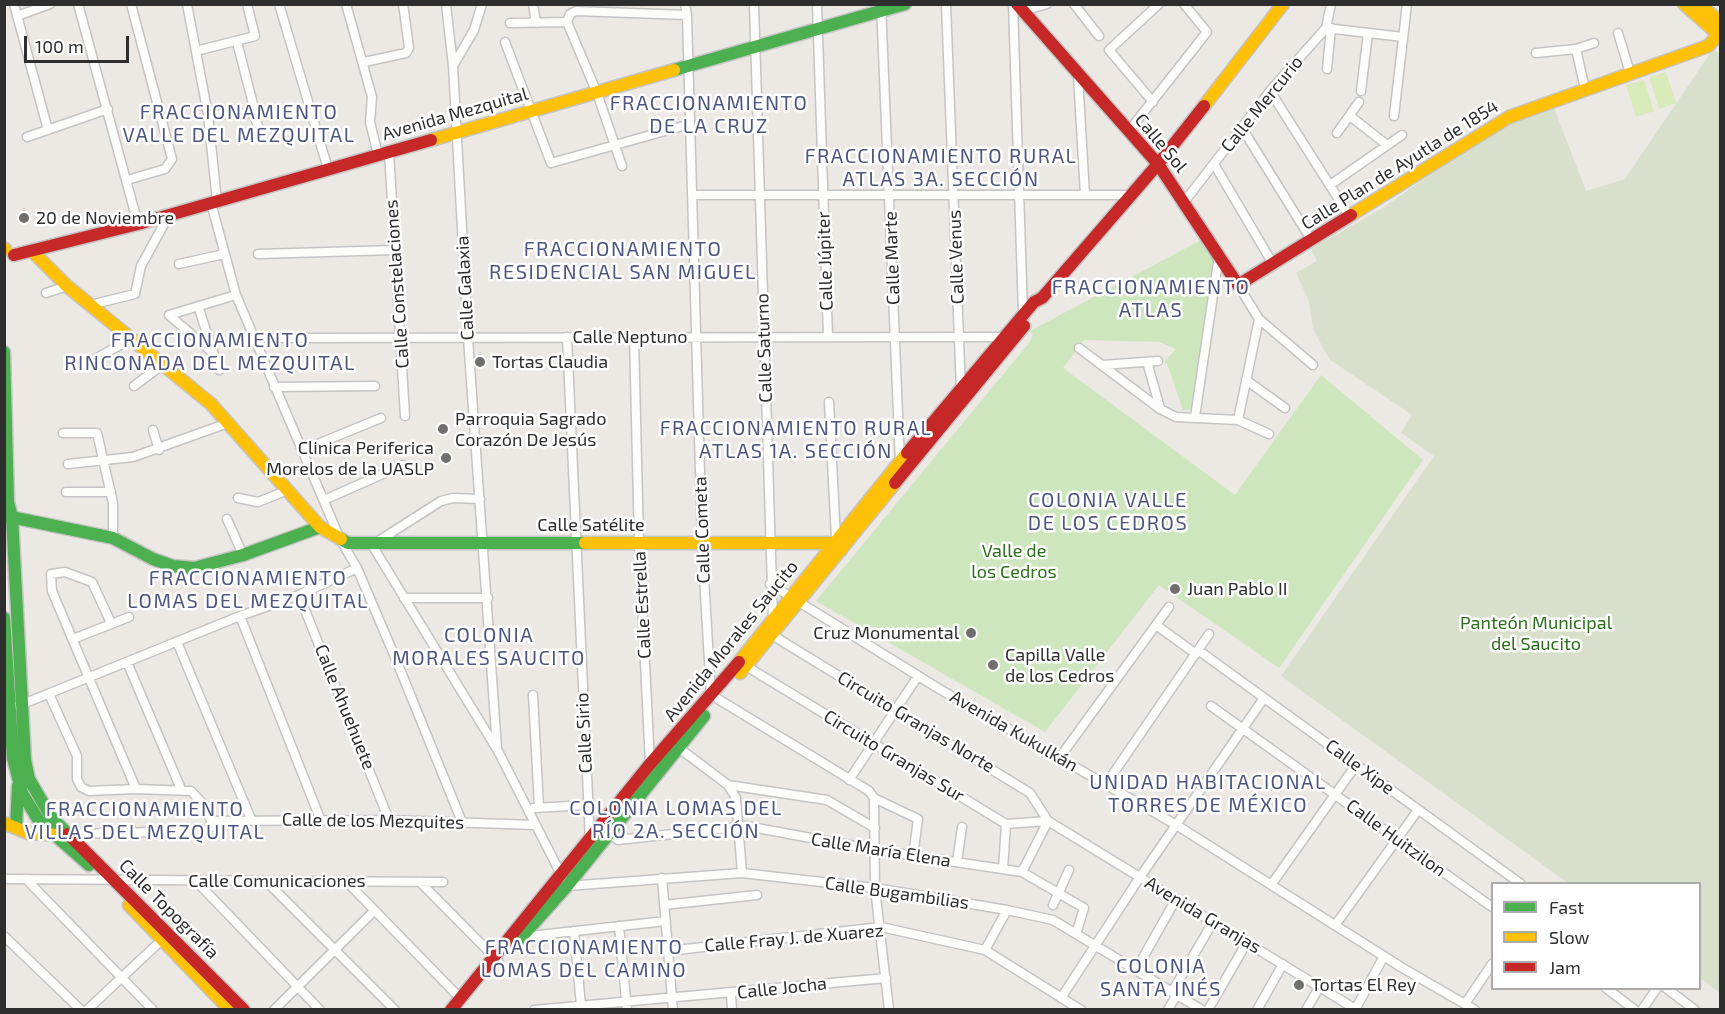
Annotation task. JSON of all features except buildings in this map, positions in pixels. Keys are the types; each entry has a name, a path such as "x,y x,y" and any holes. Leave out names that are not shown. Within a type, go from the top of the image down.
{"street":[{"path":"14,4 48,130"},
{"path":"17,16 50,4"},
{"path":"78,4 138,224"},
{"path":"127,180 165,169 171,164 171,151 131,4"},
{"path":"187,4 208,116 214,202 224,254 236,295 340,539 357,568 462,822"},
{"path":"196,51 255,36 247,4"},
{"path":"279,4 328,169"},
{"name":"Calle Constelaciones","path":"346,4 372,97 370,122 383,154 394,250 405,416"},
{"path":"364,62 406,53 409,48 403,4"},
{"name":"Calle Galaxia","path":"446,4 453,66 468,338 498,751"},
{"path":"453,66 474,30 482,4"},
{"path":"533,4 536,23"},
{"name":"Calle Cometa","path":"685,4 702,542 714,698"},
{"name":"Calle Saturno","path":"754,4 772,620"},
{"name":"Calle Júpiter","path":"817,4 828,337"},
{"name":"Avenida Mezquital","path":"8,254 33,252 138,224 818,29 881,8 905,4"},
{"name":"Calle Venus","path":"946,4 962,402"},
{"path":"1024,321 1019,195 1018,7 1047,4"},
{"path":"1074,4 1099,36"},
{"path":"1153,102 1110,50 1159,4"},
{"path":"1128,132 1207,32 1184,4"},
{"name":"Avenida Morales Saucito","path":"451,1010 461,1004 563,881 609,834 674,744 772,635 793,600 900,461 962,402 1024,321 1034,302 1042,298 1129,195 1158,165 1283,4"},
{"name":"Calle Mercurio","path":"1185,201 1270,92 1328,28 1331,4"},
{"path":"1394,116 1407,4"},
{"path":"1684,4 1720,35"},
{"path":"1700,4 1720,22"},
{"name":"Calle Sol","path":"1018,7 1158,165 1185,201 1259,320 1313,365"},
{"name":"Calle Marte","path":"881,8 901,476"},
{"path":"510,23 536,23 568,18 576,11 687,15"},
{"path":"568,18 622,166"},
{"path":"1327,69 1328,28 1403,37"},
{"path":"1361,91 1368,33"},
{"path":"1618,33 1630,73"},
{"name":"Calle Plan de Ayutla de 1854","path":"1238,285 1509,117 1708,46 1720,35"},
{"path":"237,42 255,108 253,113 263,140"},
{"path":"505,42 551,163 690,124"},
{"path":"1536,53 1576,49 1594,43"},
{"path":"1576,49 1585,89"},
{"path":"1078,76 1085,195"},
{"path":"1270,92 1350,217"},
{"path":"1337,134 1359,102"},
{"path":"27,137 108,110"},
{"path":"208,116 253,113"},
{"path":"1350,116 1387,145"},
{"path":"1242,128 1312,241"},
{"path":"1330,185 1402,135"},
{"path":"1214,164 1273,264"},
{"path":"692,195 1129,195"},
{"path":"90,305 135,294 141,266 170,214"},
{"path":"258,254 394,250"},
{"name":"Calle Satélite","path":"33,252 67,286 211,404 320,527 354,545 576,542 837,544"},
{"path":"179,264 224,254"},
{"path":"1196,417 1219,255"},
{"path":"46,293 67,286"},
{"path":"213,353 169,315 236,295"},
{"path":"198,306 219,370"},
{"path":"1238,420 1259,320"},
{"name":"Avenida Morales Saucito","path":"837,544 901,476 961,389 1005,337 1024,321"},
{"name":"Calle Sirio","path":"567,337 590,841"},
{"name":"Calle Estrella","path":"634,337 639,542 650,764"},
{"name":"Calle Neptuno","path":"255,338 1005,337"},
{"path":"95,359 131,339"},
{"path":"1079,348 1160,409 1176,417 1238,420 1269,434"},
{"path":"4,352 7,511 23,704 14,758"},
{"path":"1102,365 1158,361"},
{"path":"1147,362 1160,409"},
{"path":"134,386 162,365"},
{"path":"1246,380 1284,408"},
{"path":"274,387 375,386"},
{"path":"829,402 837,544"},
{"path":"303,450 381,418"},
{"path":"68,464 104,462 159,450 228,423"},
{"path":"153,430 159,450"},
{"path":"63,434 97,433 111,492 113,538"},
{"path":"324,500 404,465"},
{"path":"238,498 258,502 288,490"},
{"path":"66,492 111,492"},
{"path":"480,499 453,498 441,501 372,545 498,751 563,881"},
{"path":"7,511 113,538 153,559 173,566 194,568 243,555 320,527"},
{"path":"227,519 243,555"},
{"path":"10,708 240,616 299,595 357,568"},
{"path":"111,623 92,582 65,572 51,574 52,591 136,789"},
{"path":"770,585 793,600"},
{"name":"Calle Ahuehuete","path":"299,595 389,820"},
{"path":"404,598 488,598"},
{"name":"Avenida Morales Saucito","path":"714,698 772,620 793,600"},
{"name":"Avenida Kukulkán","path":"793,600 918,676 1178,826 1384,956 1475,1010"},
{"path":"1059,757 1169,608"},
{"path":"240,616 321,821"},
{"path":"73,639 129,617"},
{"path":"4,618 14,758 18,779 10,825 41,836 204,831 211,827 206,806 191,791 136,789 89,791 81,787 77,779 77,756 49,694"},
{"name":"Calle Xipe","path":"1156,625 1264,698 1518,882"},
{"path":"1106,784 1209,634"},
{"name":"Circuito Granjas Norte","path":"772,635 1030,793 1048,821"},
{"path":"177,642 251,819"},
{"path":"127,662 181,789"},
{"name":"Circuito Granjas Sur","path":"746,666 1006,824"},
{"path":"849,780 918,676"},
{"path":"532,695 539,807"},
{"path":"714,698 869,791 874,798 918,819 913,856"},
{"path":"1061,998 1140,877 1178,826 1264,698"},
{"name":"Calle Huitzilon","path":"1211,706 1491,906"},
{"path":"674,744 728,785 736,798 742,873"},
{"name":"Avenida Morales Saucito","path":"497,960 521,937 590,841 650,764 674,744"},
{"name":"Calle Topografía","path":"14,758 29,779 42,805 230,1010"},
{"path":"1271,885 1356,765"},
{"name":"Calle Topografía","path":"18,779 29,808 55,835 110,880"},
{"path":"728,785 827,800 875,828"},
{"path":"874,798 875,888 889,1010"},
{"path":"528,809 587,805"},
{"path":"1336,924 1418,810"},
{"name":"Calle de los Mezquites","path":"211,821 389,820 535,825"},
{"path":"1003,869 1006,824 1048,821"},
{"path":"1022,872 1048,821"},
{"name":"Avenida Granjas","path":"1048,821 1356,1009"},
{"name":"Calle María Elena","path":"609,834 618,840 740,826 1022,872 1084,908 1076,934"},
{"path":"957,862 962,827"},
{"path":"1053,905 1069,870"},
{"name":"Calle Bugambilias","path":"563,881 742,873 875,888 1007,910 1053,920 1202,1010"},
{"path":"662,878 673,1010"},
{"path":"26,879 120,979 153,1010"},
{"name":"Calle Comunicaciones","path":"5,880 443,882"},
{"path":"195,880 320,1010"},
{"path":"345,881 461,1004"},
{"path":"267,882 395,1010"},
{"path":"420,882 497,960"},
{"path":"664,904 757,895"},
{"path":"1136,970 1176,899"},
{"path":"985,950 1007,910"},
{"path":"274,1010 374,911"},
{"path":"521,937 666,921"},
{"path":"1168,1010 1174,993 1213,922"},
{"path":"619,926 627,1006"},
{"name":"Calle Fray J. de Xuarez","path":"668,951 881,927 985,950 1081,1010"},
{"path":"574,931 581,1006"},
{"path":"4,936 81,1010"},
{"path":"87,1010 165,937"},
{"name":"Calle Topografía","path":"165,937 244,1010"},
{"path":"1208,1010 1247,942"},
{"path":"1356,1009 1384,956"},
{"path":"1257,1010 1283,964"},
{"path":"1466,1004 1491,966"},
{"name":"Calle Jocha","path":"534,1010 581,1006 627,1006 672,998 886,978"},
{"path":"1305,1010 1320,986"},
{"path":"1609,990 1635,1010"},
{"path":"1642,1010 1656,990"},
{"path":"1668,990 1695,1010"},
{"path":"731,993 732,1010"}],"green space":[{"name":"Panteón Municipal del Saucito","path":"1713,49 1720,54 1720,993 1701,979 1701,882 1567,882 1281,676 1434,456 1401,433 1412,415 1329,359 1313,329 1309,301 1296,273 1317,261 1311,249 1384,207 1503,123 1553,105 1586,191 1625,179"},
{"path":"1666,72 1676,103 1659,109 1649,77"},
{"path":"1644,80 1654,111 1636,117 1626,85"},
{"name":"Valle de los Cedros","path":"1203,239 1216,260 1191,410 1183,410 1167,364 1164,362 1176,349 1159,342 1084,340 1063,368 1235,495 1321,375 1423,460 1279,668 1159,585 1045,732 816,601 1029,343 1033,335 1030,331"}],"traffic: fast":[{"path":"674,70 905,4"},
{"path":"4,352 8,502 12,517 25,760 29,779 51,817 68,834"},
{"path":"6,516 113,538 153,559 173,566 194,568 243,555 320,527"},
{"path":"341,539 348,543 585,543"},
{"path":"4,618 13,758 22,793 39,821 89,865"},
{"path":"518,941 567,886 704,716"},
{"path":"16,828 18,786"}],"traffic: slow":[{"path":"1204,106 1283,4"},
{"path":"1684,4 1720,36"},
{"path":"1699,4 1720,22"},
{"path":"1351,215 1509,117 1708,46 1720,33"},
{"path":"431,140 674,70"},
{"path":"33,252 67,286 211,404 320,527 341,539"},
{"path":"739,662 907,453"},
{"path":"740,673 895,483"},
{"path":"585,543 833,543 841,550"},
{"path":"4,823 28,833 58,835"},
{"path":"129,905 230,1010"}],"traffic: jam":[{"path":"1017,4 1158,164 1238,285 1351,215"},
{"path":"907,453 1034,302 1042,298 1158,164 1204,106"},
{"path":"14,255 138,224 431,140"},
{"path":"895,483 1024,326"},
{"path":"451,1010 650,764 739,662"},
{"path":"68,834 244,1010"}],"place":[{"name":"20 de Noviembre","path":"24,218"},
{"name":"Tortas Claudia","path":"480,362"},
{"name":"Parroquia Sagrado Corazón De Jesús","path":"443,429"},
{"name":"Clinica Periferica Morelos de la UASLP","path":"446,458"},
{"name":"Juan Pablo II","path":"1175,589"},
{"name":"Cruz Monumental","path":"971,633"},
{"name":"Capilla Valle de los Cedros","path":"993,665"},
{"name":"Tortas El Rey","path":"1299,985"}],"district":[{"name":"FRACCIONAMIENTO DE LA CRUZ","path":"709,114"},
{"name":"FRACCIONAMIENTO VALLE DEL MEZQUITAL","path":"239,124"},
{"name":"FRACCIONAMIENTO RURAL ATLAS 3A. SECCIÓN","path":"941,168"},
{"name":"FRACCIONAMIENTO RESIDENCIAL SAN MIGUEL","path":"623,260"},
{"name":"FRACCIONAMIENTO ATLAS","path":"1151,298"},
{"name":"FRACCIONAMIENTO RINCONADA DEL MEZQUITAL","path":"210,352"},
{"name":"FRACCIONAMIENTO RURAL ATLAS 1A. SECCIÓN","path":"796,440"},
{"name":"COLONIA VALLE DE LOS CEDROS","path":"1108,512"},
{"name":"FRACCIONAMIENTO LOMAS DEL MEZQUITAL","path":"248,590"},
{"name":"COLONIA MORALES SAUCITO","path":"489,646"},
{"name":"UNIDAD HABITACIONAL TORRES DE MÉXICO","path":"1208,794"},
{"name":"FRACCIONAMIENTO VILLAS DEL MEZQUITAL","path":"145,820"},
{"name":"COLONIA LOMAS DEL RÍO 2A. SECCIÓN","path":"676,820"},
{"name":"FRACCIONAMIENTO LOMAS DEL CAMINO","path":"584,958"},
{"name":"COLONIA SANTA INÉS","path":"1161,978"}]}
